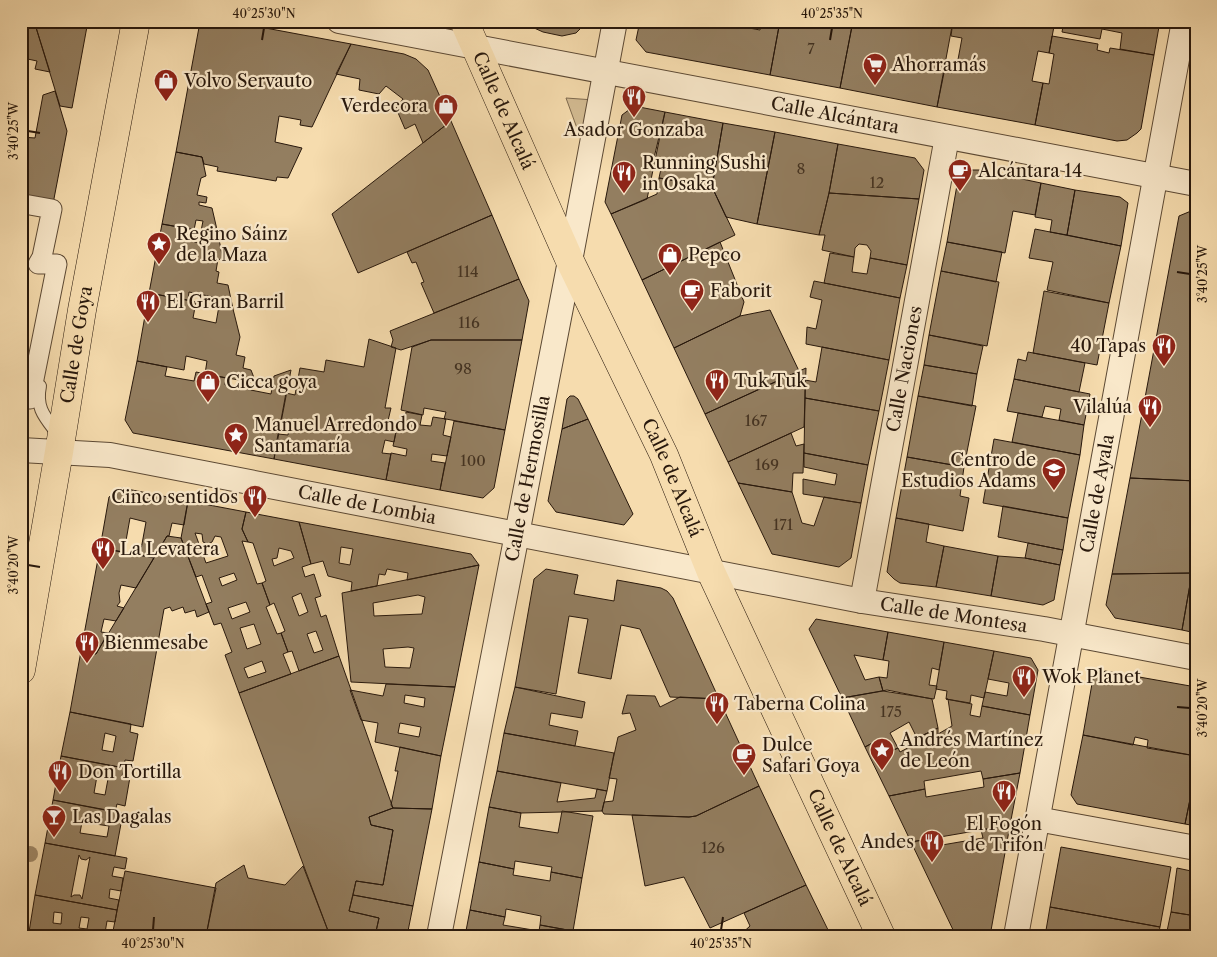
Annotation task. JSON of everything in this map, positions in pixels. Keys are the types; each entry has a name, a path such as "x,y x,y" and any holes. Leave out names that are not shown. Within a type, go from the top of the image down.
{"main road":[{"name":"Calle de Goya","path":"21,670 82,310 136,21"},
{"name":"Calle de Alcalá","path":"464,21 570,261 664,455 711,572 881,936"}],"street":[{"name":"Calle Alcántara","path":"339,21 1196,184"},
{"name":"Calle de Hermosilla","path":"439,936 615,21"},
{"name":"Calle de Ayala","path":"1016,936 1036,819 1073,635 1184,21"},
{"name":"Calle Naciones","path":"862,601 947,137"},
{"path":"21,202 52,209 42,257 38,264 57,264 30,398 21,397"},
{"name":"Calle de Lombia","path":"21,450 60,446 711,572"},
{"name":"Calle de Montesa","path":"711,572 862,601 1073,635 1196,658"},
{"path":"1036,819 1196,848"}],"lane":[{"path":"60,446 40,410 38,394 63,268"}],"shaded area":[{"path":"566,98 594,100 585,150"}],"building":[{"path":"21,21 34,21 50,72 35,69 37,61 23,58 21,66"},
{"path":"34,21 88,21 72,108 60,106"},
{"path":"228,21 351,44 312,127 300,125 301,120 279,116 275,142 302,148 288,178 277,177 276,181 217,171 218,167 204,164 202,157 176,152 200,22"},
{"path":"528,21 583,21 581,28 576,33 562,36 543,32 532,27"},
{"path":"640,21 745,21 744,27 760,30 761,21 780,21 770,75 646,52 636,40"},
{"path":"780,21 853,21 840,88 770,75"},
{"path":"853,21 953,21 937,107 840,88"},
{"path":"953,21 1055,21 1049,53 1038,51 1032,81 1043,83 1035,125 937,107 946,63 957,65 962,38 951,36"},
{"path":"1064,21 1160,21 1154,55 1120,49 1122,33 1102,29 1100,39 1062,32"},
{"path":"1052,36 1098,44 1097,50 1109,53 1110,48 1154,55 1141,129 1137,133 1127,140 1117,141 1035,125 1043,83 1049,84 1054,54 1049,53"},
{"path":"351,44 404,54 416,59 428,70 451,121 423,143 415,124 405,129 396,108 403,99 386,86 379,94 359,90 360,79 336,74"},
{"path":"55,91 67,131 52,209 21,202 21,137 35,138 43,95"},
{"path":"28,100 21,136 21,102"},
{"path":"634,106 665,112 647,199 611,214 605,202 622,115"},
{"path":"665,112 723,123 712,187 659,178 662,164 653,162"},
{"path":"1196,115 1196,152 1190,145"},
{"path":"451,121 492,215 358,273 332,214"},
{"path":"723,123 775,132 757,224 726,217 712,187"},
{"path":"775,132 838,144 819,235 757,224"},
{"path":"838,144 915,158 924,170 919,199 829,193"},
{"path":"176,152 202,157 206,176 201,178 197,195 207,197 206,203 199,202 199,205 212,208 218,234 201,231 203,221 196,220 194,230 162,224"},
{"path":"972,170 1041,183 1035,215 1013,211 1005,253 947,242 960,176"},
{"path":"659,178 712,187 735,235 642,280 611,214 657,194"},
{"path":"1041,183 1075,190 1067,235 1050,232 1052,220 1035,217"},
{"path":"1075,190 1120,197 1128,203 1121,246 1067,235"},
{"path":"829,193 919,199 907,265 870,258 871,251 867,245 859,244 855,248 854,257 822,250 825,235 819,235"},
{"path":"1191,211 1196,212 1196,481 1130,478 1179,216"},
{"path":"492,215 519,279 434,313 421,283 424,282 416,262 412,263 407,252"},
{"path":"162,224 197,230 194,242 202,243 204,232 218,234 223,260 218,259 216,271 219,272 217,283 228,285 233,309 217,306 218,298 189,292 188,300 149,293"},
{"path":"1035,229 1121,246 1109,303 1047,290 1053,262 1029,258"},
{"path":"720,242 744,302 740,316 674,348 642,280"},
{"path":"947,242 1002,252 996,282 941,271"},
{"path":"830,253 854,257 852,272 867,274 870,258 907,265 900,298 824,283"},
{"path":"941,271 999,282 987,346 929,335"},
{"path":"519,279 529,301 522,340 431,340 401,350 391,347 393,340 390,331"},
{"path":"814,281 900,298 889,360 806,344 807,327 816,329 822,300 810,297"},
{"path":"1044,291 1109,303 1097,365 1033,353"},
{"path":"149,293 196,302 193,318 216,323 219,306 233,309 240,337 236,355 245,357 243,368 251,370 256,383 205,374 207,361 186,356 184,370 137,361"},
{"path":"770,310 799,371 705,414 674,348 740,316"},
{"path":"929,335 983,346 977,374 924,365"},
{"path":"369,339 396,348 385,408 391,408 387,425 397,427 394,442 385,440 382,453 391,454 386,480 274,459 278,434 288,435 290,422 281,420 286,393 295,395 300,368 324,372 326,360 364,367"},
{"path":"431,340 522,340 505,430 444,419 446,412 424,408 423,415 401,410 412,347"},
{"path":"822,347 889,360 879,411 805,398 805,380 816,382"},
{"path":"1028,352 1085,363 1079,392 1014,379 1018,359 1026,361"},
{"path":"137,361 167,367 165,376 194,381 196,372 226,378 225,385 271,394 274,376 291,370 274,459 133,433 125,420"},
{"path":"924,365 977,374 972,406 918,396"},
{"path":"806,368 804,427 728,462 705,414"},
{"path":"1014,379 1090,394 1084,425 1059,420 1061,409 1045,406 1042,417 1007,411"},
{"path":"570,396 578,399 588,419 562,429 567,399"},
{"path":"918,396 976,406 964,467 907,457"},
{"path":"805,398 879,411 868,465 804,453"},
{"path":"406,412 422,415 420,425 431,426 433,417 446,419 443,435 451,437 447,456 432,454 431,461 445,463 440,490 386,480 391,453 406,456 407,449 393,446 397,427 403,428"},
{"path":"1018,413 1084,425 1080,455 1012,442"},
{"path":"588,419 633,514 624,525 556,512 548,501 562,429"},
{"path":"454,421 505,430 494,488 483,498 440,490"},
{"path":"791,433 796,446 804,444 803,473 793,473 792,492 738,483 728,462"},
{"path":"994,439 1080,455 1068,518 983,503"},
{"path":"804,453 868,465 861,503 803,494 803,479 835,485 837,474 804,467"},
{"path":"907,457 964,467 960,496 969,498 963,531 896,518"},
{"path":"1130,478 1196,481 1196,573 1112,574"},
{"path":"738,483 792,492 802,523 814,526 824,497 861,503 851,558 839,567 772,554"},
{"path":"122,488 188,501 184,525 172,523 169,536 167,536 154,558 140,555 146,522 130,518 124,552 100,548 109,497"},
{"path":"188,501 246,512 242,529 248,542 242,541 257,584 262,583 270,605 266,607 277,634 281,633 288,652 283,654 291,674 239,693 225,655 232,652 221,623 214,625 206,604 212,602 202,575 196,577 181,538","holes":["195,533 202,534 203,542 208,544 212,542 215,536 221,537 228,556 206,563","234,573 237,580 222,586 219,578","246,602 250,612 232,619 228,608","254,624 261,644 247,649 240,628","262,661 266,672 248,678 244,668"]},
{"path":"1003,506 1068,518 1063,550 998,537"},
{"path":"246,512 299,522 311,564 302,567 305,577 314,574 321,596 315,598 321,617 326,615 339,656 299,671 292,651 288,652 281,633 285,631 274,603 270,605 262,583 266,581 253,543 248,542 242,529","holes":["279,548 291,551 294,558 274,566 272,559 277,558","301,593 308,612 299,616 292,597","316,631 323,650 314,653 307,634"]},
{"path":"896,518 929,524 926,542 944,546 936,587 900,583 887,572"},
{"path":"299,522 471,554 479,565 407,580 408,573 387,569 385,575 379,574 377,586 351,591 352,582 328,576 323,561 311,564","holes":["341,547 353,549 350,565 339,563"]},
{"path":"167,536 181,538 209,612 197,617 195,610 185,613 183,607 172,611 170,607 164,609 143,727 70,712 81,651 96,654"},
{"path":"1028,543 1063,550 1060,565 1025,558"},
{"path":"944,546 998,556 991,596 936,587"},
{"path":"100,548 154,558 136,588 121,585 119,593 120,602 117,606 124,608 116,621 104,619 101,632 108,633 96,654 81,651"},
{"path":"998,556 1025,558 1060,565 1054,600 1043,605 991,596"},
{"path":"479,565 455,687 351,682 342,593","holes":["418,595 425,597 422,614 374,616 373,603","414,648 410,668 385,667 383,649"]},
{"path":"546,569 578,575 574,594 614,601 617,580 661,588 667,591 673,598 719,699 670,697 640,629 621,625 611,679 578,673 588,619 569,616 556,694 515,687 534,579"},
{"path":"1192,573 1182,630 1115,618 1106,605 1112,574"},
{"path":"1192,573 1196,573 1196,633 1182,630"},
{"path":"816,619 888,632 883,660 854,655 865,680 879,677 883,691 842,698 809,629"},
{"path":"888,632 944,642 939,670 932,668 929,685 937,686 934,699 883,691 879,677 887,678 889,661 883,660"},
{"path":"944,642 994,651 984,698 971,695 970,703 946,699 947,691 936,689"},
{"path":"994,651 1031,658 1038,670 1030,715 982,706 985,692 1007,696 1009,683 988,679"},
{"path":"339,656 393,808 369,817 371,825 393,830 383,885 356,881 349,911 379,918 375,936 330,936 239,693"},
{"path":"1105,671 1196,687 1196,734 1193,747 1196,748 1196,756 1147,748 1148,740 1135,737 1133,745 1083,735 1093,678"},
{"path":"386,684 455,687 441,756 375,742 378,723 361,720 350,690 383,696","holes":["405,695 425,698 424,707 404,703","400,723 421,727 419,737 398,733"]},
{"path":"515,687 585,702 582,718 551,713 549,725 578,731 575,746 504,733"},
{"path":"887,690 932,699 938,728 917,738 909,722 890,733 898,748 885,754 878,740 865,747 842,698"},
{"path":"627,695 655,696 660,707 680,697 719,699 759,786 696,816 604,814 602,811 604,802 613,801 617,779 609,778 618,737 636,730 630,713 622,714"},
{"path":"948,699 972,704 970,715 980,717 982,706 1030,715 1020,773 983,779 981,771 924,781 925,789 889,796 865,747 878,740 885,754 898,748 900,752 919,742 917,738 938,728 938,734 952,726"},
{"path":"70,712 131,724 130,732 138,734 133,761 125,760 124,768 61,756","holes":["105,733 116,736 113,752 102,750"]},
{"path":"504,733 614,753 607,791 497,771"},
{"path":"1083,735 1196,756 1196,770 1185,824 1077,804 1071,795"},
{"path":"400,747 441,756 432,809 393,808 391,805 398,771 395,771"},
{"path":"61,756 124,768 122,776 130,777 125,806 117,804 115,812 53,800","holes":["97,776 108,779 105,795 94,793"]},
{"path":"1196,770 1196,826 1185,824"},
{"path":"497,771 561,783 557,802 595,798 597,789 607,791 602,811 521,813 489,807"},
{"path":"1020,773 1010,825 911,842 889,796 925,789 926,797 984,787 983,779"},
{"path":"759,786 806,885 710,928 684,877 645,886 632,815 696,816"},
{"path":"53,800 123,813 115,856 45,843","holes":["82,822 109,826 107,837 80,833"]},
{"path":"489,807 521,813 519,827 558,833 562,811 593,816 582,878 551,872 552,867 515,861 514,869 479,862"},
{"path":"393,808 432,809 413,906 353,895 356,881 383,885 393,830 371,825 369,817"},
{"path":"1010,825 990,936 956,936 911,842 940,837 942,845 983,838 981,830"},
{"path":"45,843 127,858 125,869 114,867 112,876 123,878 121,891 110,889 109,898 119,900 117,910 35,895","holes":["79,855 81,859 86,860 90,857 82,899 80,895 71,897"]},
{"path":"1061,847 1171,867 1160,927 1050,907"},
{"path":"479,862 514,869 513,875 550,881 551,872 582,878 573,931 540,925 541,916 506,909 505,917 470,910"},
{"path":"244,865 248,878 285,885 303,866 330,936 206,936 216,883"},
{"path":"1177,868 1196,872 1196,916 1171,912"},
{"path":"125,871 216,888 206,936 112,936"},
{"path":"806,885 831,936 739,936 750,926 744,913"},
{"path":"35,895 117,910 115,922 107,921 105,933 112,933 112,936 31,936 29,932","holes":["54,912 62,913 61,924 53,923","81,917 89,918 87,929 79,928"]},
{"path":"353,895 413,906 407,936 375,936 379,918 349,911"},
{"path":"1050,907 1160,927 1158,936 1045,936"},
{"path":"470,910 505,917 503,925 539,931 540,925 573,931 572,936 465,936"},
{"path":"1171,912 1196,916 1196,936 1166,936"},
{"path":"573,931 597,936 572,936"}],"place":[{"name":"Ahorramás","path":"875,86"},
{"name":"Volvo Servauto","path":"166,102"},
{"name":"Asador Gonzaba","path":"634,118"},
{"name":"Verdecora","path":"446,127"},
{"name":"Alcántara 14","path":"960,192"},
{"name":"Running Sushi in Osaka","path":"624,194"},
{"name":"Regino Sáinz de la Maza","path":"159,265"},
{"name":"Pepco","path":"670,276"},
{"name":"Faborit","path":"692,312"},
{"name":"El Gran Barril","path":"148,323"},
{"name":"40 Tapas","path":"1164,367"},
{"name":"Tuk Tuk","path":"717,402"},
{"name":"Cicca goya","path":"208,403"},
{"name":"Vilalúa","path":"1150,428"},
{"name":"Manuel Arredondo Santamaría","path":"236,456"},
{"name":"Centro de Estudios Adams","path":"1054,491"},
{"name":"Cinco sentidos","path":"255,518"},
{"name":"La Levatera","path":"103,570"},
{"name":"Bienmesabe","path":"87,664"},
{"name":"Wok Planet","path":"1024,698"},
{"name":"Taberna Colina","path":"717,725"},
{"name":"Andrés Martínez de León","path":"882,771"},
{"name":"Dulce Safari Goya","path":"744,776"},
{"name":"Don Tortilla","path":"60,793"},
{"name":"El Fogón de Trifón","path":"1004,813"},
{"name":"Las Dagalas","path":"54,838"},
{"name":"Andes","path":"932,863"}]}
